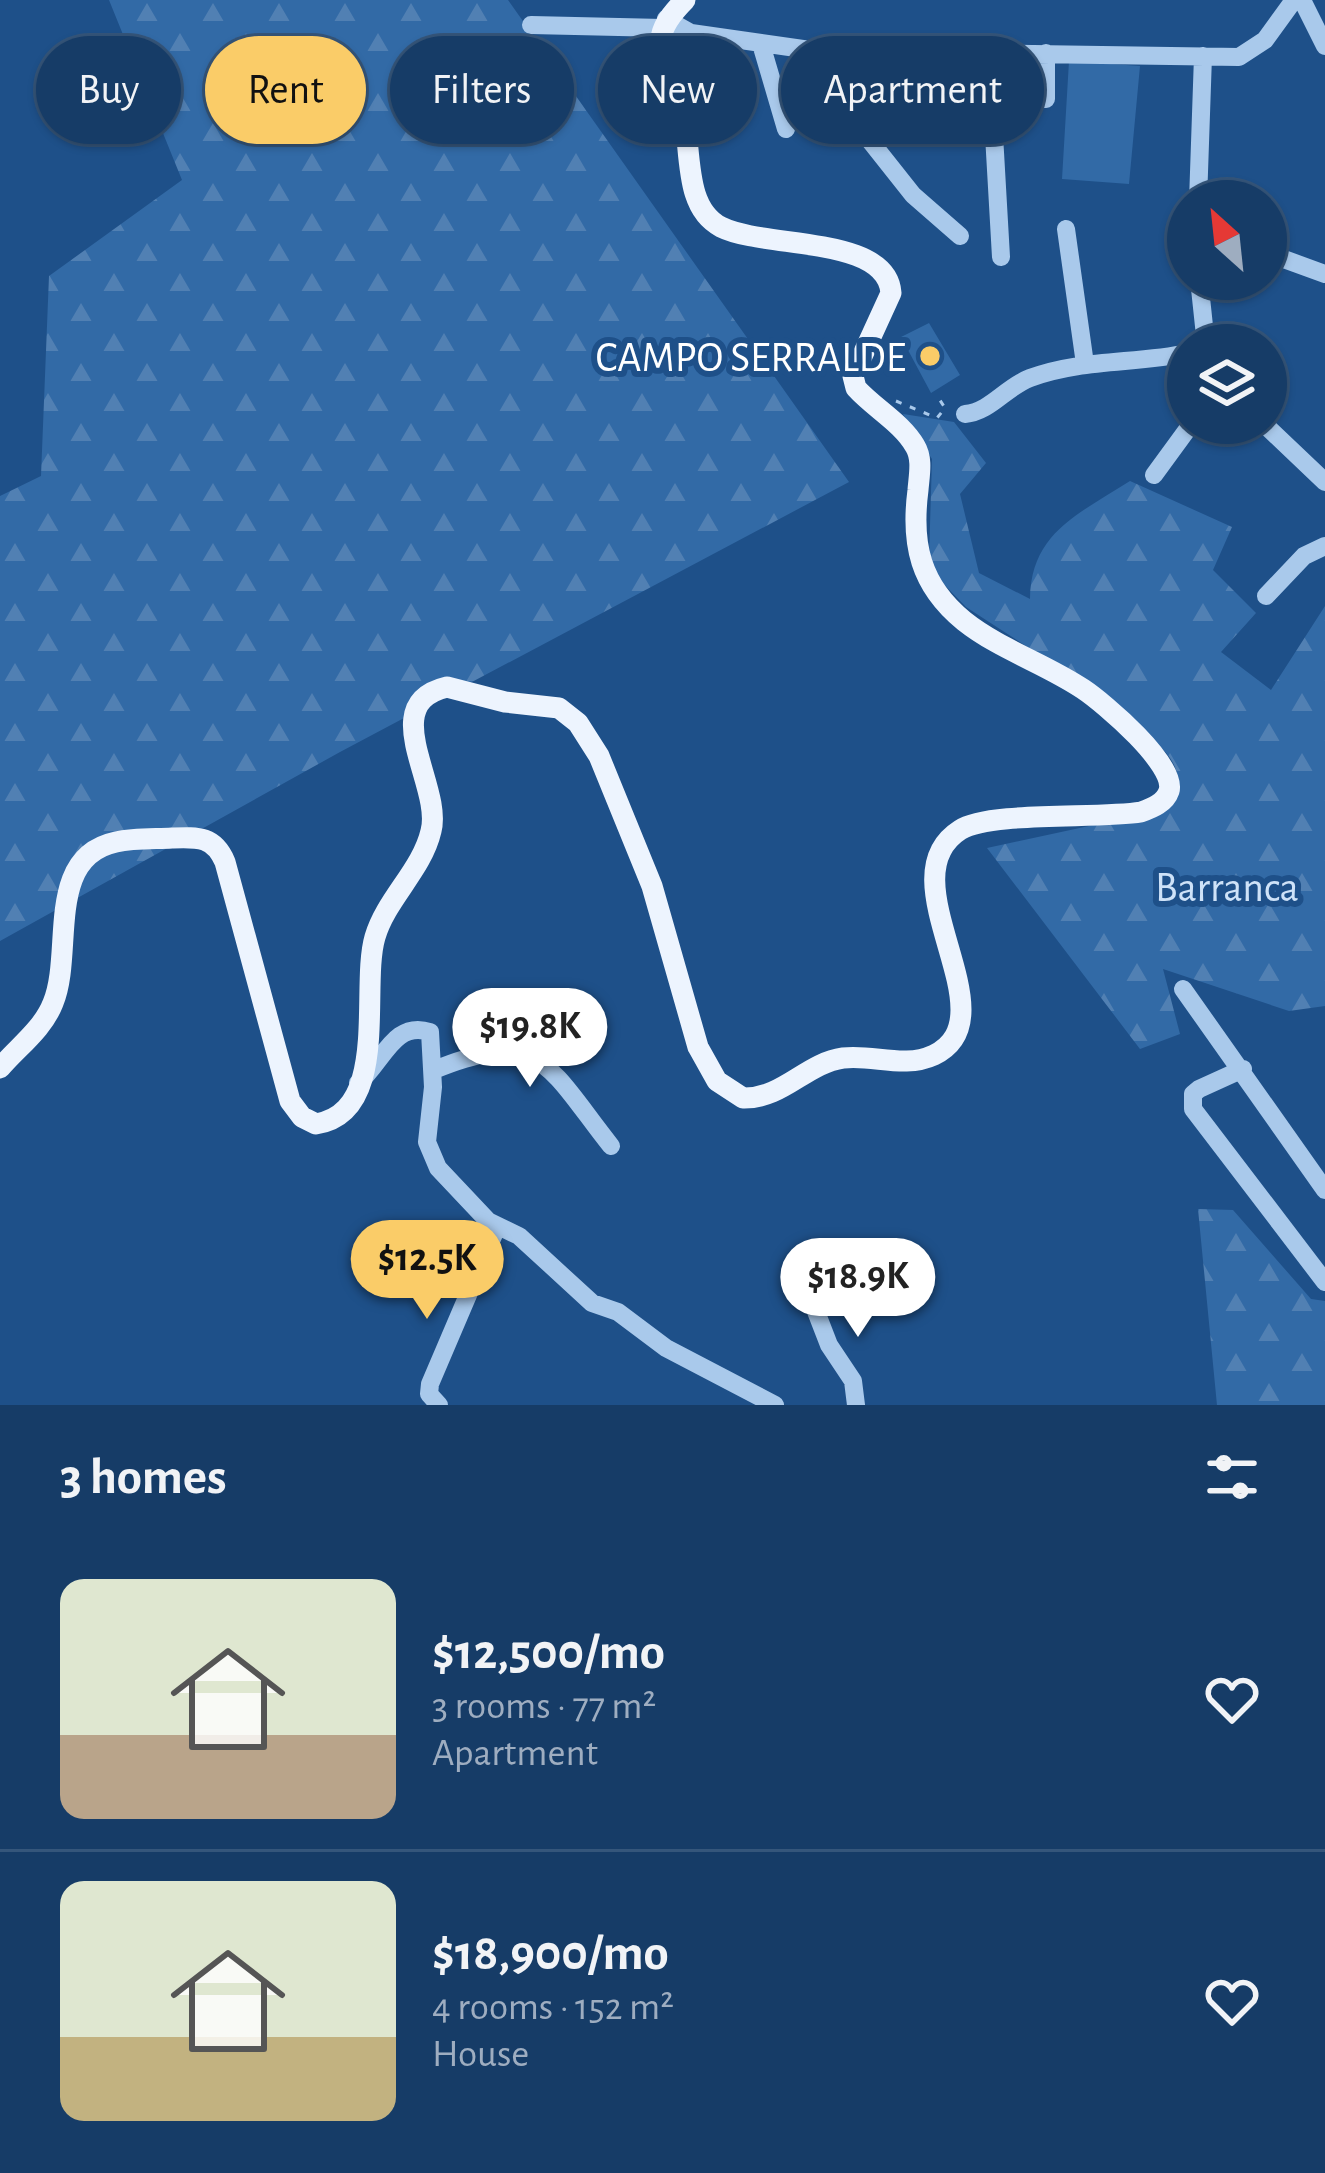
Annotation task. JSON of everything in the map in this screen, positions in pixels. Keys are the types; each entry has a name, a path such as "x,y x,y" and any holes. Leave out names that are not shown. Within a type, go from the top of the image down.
{"main road":[{"path":"0,1068 55,1000 68,896 78,867 90,854 117,842 193,837 210,841 225,862 286,1092 296,1110 316,1124 336,1119 351,1107 368,1050 375,937 432,829 432,804 412,724 416,706 438,688 457,687 505,702 550,706 578,723 598,756 652,886 698,1047 717,1081 743,1098 784,1089 832,1060 904,1062 933,1055 947,1043 957,1025 961,998 933,884 938,853 955,833 985,821 1141,812 1168,794 1169,780 1161,762 1132,733 1085,691 966,622 944,600 922,566 914,538 921,466 917,447 856,388 853,376 891,293 890,279 880,266 862,254 749,238 716,225 701,211 693,194 690,136 659,42 664,23 685,0"}],"street":[{"path":"1001,256 992,100 1046,99 1046,53 1239,57 1254,51 1298,0 1325,46"},
{"path":"531,26 664,23 691,33 781,46"},
{"path":"760,44 781,113"},
{"path":"1199,180 1203,56"},
{"path":"873,144 913,195 960,236"},
{"path":"1066,230 1085,364"},
{"path":"1287,260 1325,274"},
{"path":"965,414 978,413 1028,378 1085,364 1167,355"},
{"path":"1154,475 1177,444"},
{"path":"1285,444 1325,482"},
{"path":"1267,596 1304,556 1325,546"},
{"path":"1184,989 1325,1190"},
{"path":"358,1083 374,1070 393,1040 412,1029 427,1030 432,1036 434,1070 428,1150 438,1168 497,1227 519,1236 592,1303 618,1312 666,1348 775,1405"},
{"path":"434,1070 460,1059 502,1052 532,1055 611,1146"},
{"path":"1244,1070 1199,1089 1193,1094 1193,1109 1325,1282"},
{"path":"439,1405 429,1394 430,1384 497,1227"},
{"path":"805,1283 829,1345 853,1381 856,1405"}],"path":[{"path":"894,400 937,418 945,408 936,394"}],"green space":[{"path":"109,0 508,0 533,36 390,36 390,144 574,144 574,93 598,127 598,144 610,144 849,482 340,752 0,941 0,496 41,476 49,276 182,180 167,144 181,144 181,36 124,36"},
{"path":"1069,61 1140,66 1129,184 1062,179"},
{"name":"CAMPO SERRALDE","path":"929,323 960,375 931,393 901,337"},
{"name":"Barranca","path":"903,414 954,422 986,463 960,494 979,573 1030,599 1032,576 1049,541 1076,515 1130,481 1232,527 1213,570 1256,613 1221,652 1271,690 1325,606 1325,1006 1289,1011 1163,969 1180,1034 1140,1049 987,848 1163,810 1176,793 1178,775 1156,743 1057,666 966,607 936,576 929,559 932,459"},
{"path":"1198,1209 1233,1210 1311,1299 1325,1301 1325,1405 1217,1405"}],"place":[{"name":"CAMPO SERRALDE","path":"930,356"}]}
